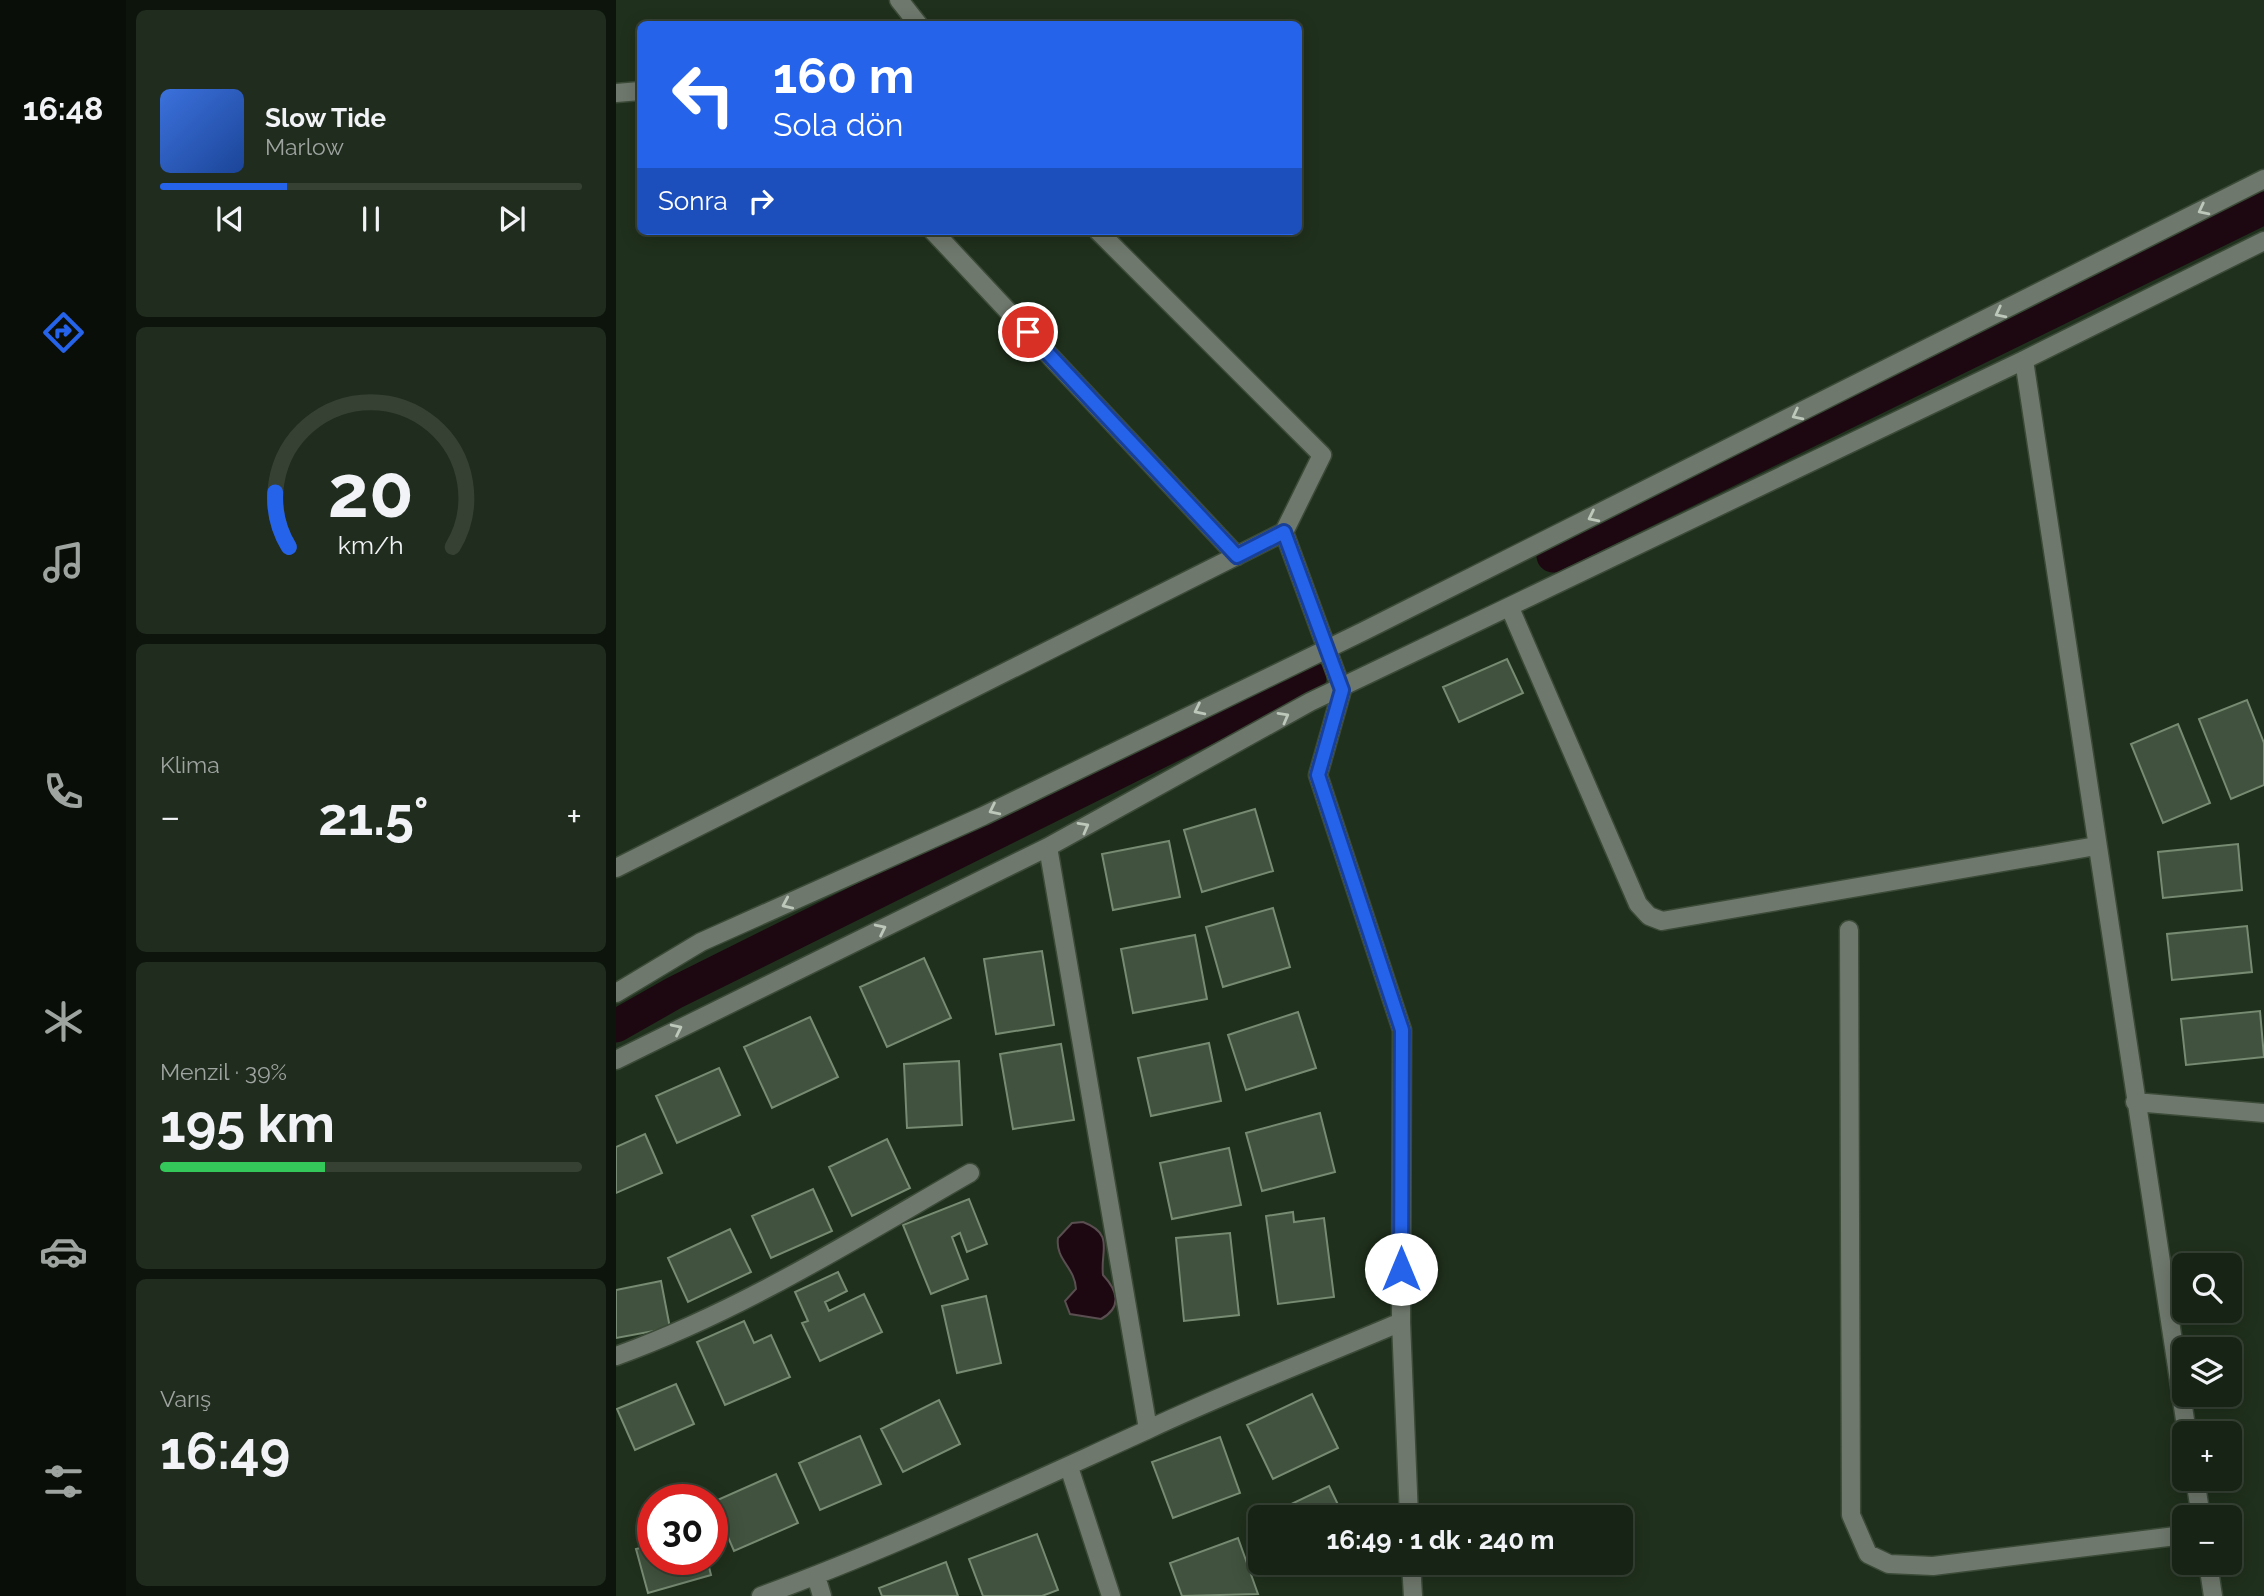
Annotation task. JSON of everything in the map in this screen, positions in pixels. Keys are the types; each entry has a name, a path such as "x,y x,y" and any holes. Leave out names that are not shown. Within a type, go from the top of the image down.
{"street":[{"path":"899,0 916,21"},
{"path":"616,93 637,91"},
{"path":"616,993 701,943 983,816 1776,426 2264,179"},
{"path":"937,235 1237,556"},
{"path":"616,868 1284,532 1322,455 1102,235"},
{"path":"616,1060 1048,847 1310,702 1342,690 2264,241"},
{"path":"2024,360 2135,1102 2186,1421"},
{"path":"1284,532 1342,690 1318,775 1402,1030 1401,1322 1409,1505"},
{"path":"1510,608 1638,904 1649,916 1662,921 2096,846"},
{"path":"1048,847 1148,1429"},
{"path":"1849,930 1851,1515 1868,1554 1889,1564 1933,1566 2172,1536"},
{"path":"2135,1102 2264,1113"},
{"path":"616,1356 672,1335 808,1266 970,1173"},
{"path":"761,1596 816,1576 1069,1467 1148,1429 1401,1322"},
{"path":"1069,1467 1111,1596"},
{"path":"1411,1575 1412,1596"},
{"path":"2210,1575 2213,1596"},
{"path":"816,1576 822,1596"}],"shaded area":[{"path":"1083,1222 1093,1227 1103,1238 1103,1275 1116,1298 1113,1309 1101,1319 1070,1314 1065,1301 1076,1289 1075,1281 1059,1252 1058,1238 1072,1223"}],"building":[{"path":"1507,659 1523,693 1459,722 1443,687"},
{"path":"2247,700 2264,743 2264,785 2231,799 2199,719"},
{"path":"2178,724 2210,803 2163,823 2131,744"},
{"path":"1255,809 1273,871 1202,892 1184,830"},
{"path":"1169,841 1180,897 1113,910 1102,854"},
{"path":"2238,844 2242,890 2163,898 2158,852"},
{"path":"1273,908 1290,967 1223,987 1206,927"},
{"path":"2247,926 2252,972 2172,980 2167,934"},
{"path":"1195,935 1207,999 1133,1013 1121,949"},
{"path":"1042,951 1054,1025 996,1034 984,959"},
{"path":"924,958 951,1018 887,1047 860,987"},
{"path":"2260,1011 2264,1057 2186,1065 2181,1019"},
{"path":"1298,1012 1316,1068 1246,1090 1228,1035"},
{"path":"810,1017 838,1077 772,1108 744,1047"},
{"path":"1209,1043 1221,1101 1151,1116 1138,1058"},
{"path":"1061,1044 1074,1120 1013,1129 1000,1054"},
{"path":"959,1061 962,1125 907,1128 904,1064"},
{"path":"719,1068 740,1115 677,1143 656,1096"},
{"path":"1320,1113 1335,1172 1262,1191 1246,1133"},
{"path":"645,1134 662,1173 616,1193 616,1147"},
{"path":"887,1139 910,1188 852,1216 829,1167"},
{"path":"1229,1148 1241,1205 1172,1219 1160,1163"},
{"path":"813,1189 832,1231 771,1258 752,1216"},
{"path":"969,1199 987,1244 967,1252 960,1233 952,1237 968,1279 931,1294 903,1225"},
{"path":"1293,1212 1294,1222 1324,1218 1334,1297 1278,1304 1266,1216"},
{"path":"730,1229 751,1272 688,1302 668,1258"},
{"path":"1230,1233 1239,1315 1184,1321 1176,1238"},
{"path":"838,1272 847,1291 825,1302 829,1311 864,1294 882,1332 820,1361 802,1323 808,1321 795,1292"},
{"path":"661,1281 670,1328 616,1338 616,1290"},
{"path":"986,1296 1001,1363 957,1373 942,1306"},
{"path":"744,1321 754,1343 771,1335 790,1377 725,1405 697,1342"},
{"path":"676,1384 694,1424 635,1450 617,1409"},
{"path":"1312,1394 1338,1448 1273,1479 1247,1425"},
{"path":"939,1400 960,1444 903,1472 881,1429"},
{"path":"860,1436 881,1484 820,1510 799,1463"},
{"path":"1220,1437 1240,1493 1173,1518 1152,1462"},
{"path":"776,1474 798,1523 734,1551 728,1537 728,1495"},
{"path":"1329,1486 1338,1505 1289,1505"},
{"path":"1037,1534 1058,1590 1042,1596 983,1596 969,1559"},
{"path":"1238,1538 1248,1566 1248,1575 1251,1575 1258,1594 1182,1596 1170,1563"},
{"path":"946,1562 958,1596 882,1596 879,1588"},
{"path":"643,1575 711,1575 648,1593"}],"waterway":[{"path":"1553,556 2264,208"},
{"path":"616,1026 674,993 1310,677"}],"route":[{"path":"1028,332 1237,556 1284,532 1342,690 1318,775 1402,1030 1401,1269"}]}
